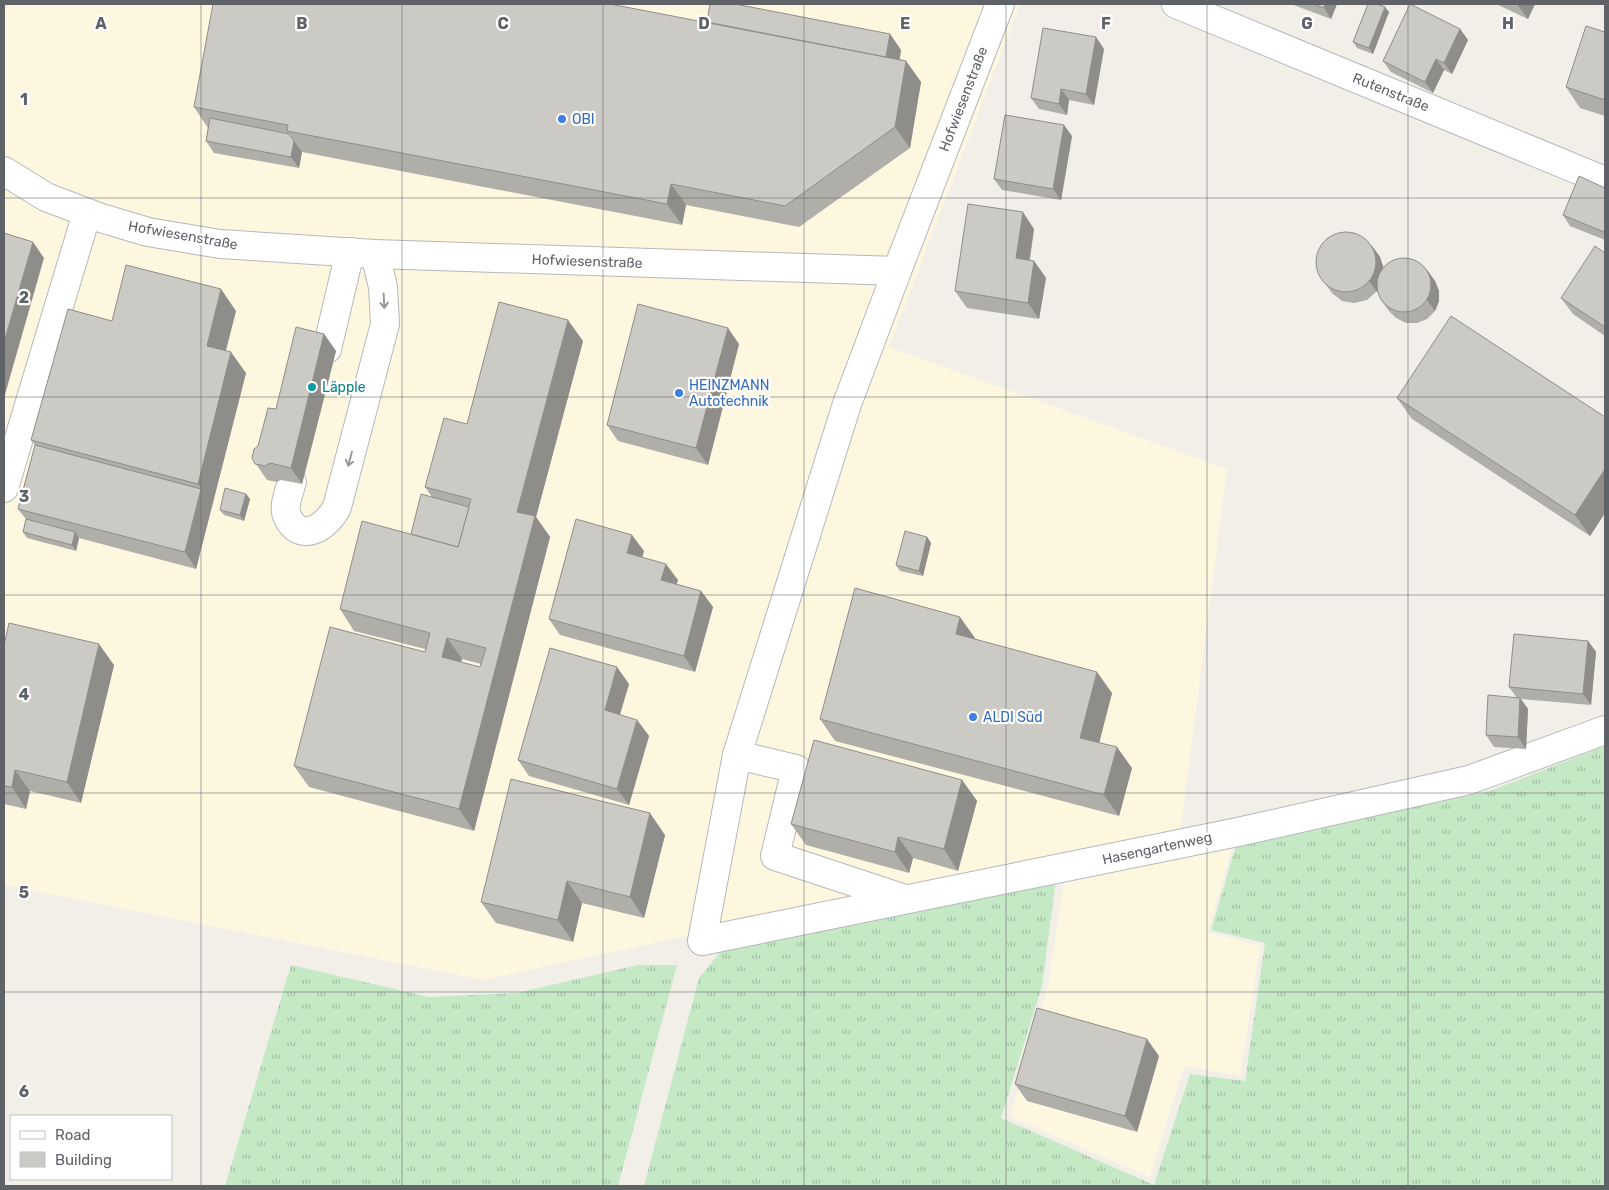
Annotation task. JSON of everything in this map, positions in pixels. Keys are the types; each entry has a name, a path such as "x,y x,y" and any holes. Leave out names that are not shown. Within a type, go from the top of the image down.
{"street":[{"name":"Hofwiesenstraße","path":"4,172 46,197 87,213 148,232 220,244 362,253 897,271 1000,4"},
{"name":"Rutenstraße","path":"1176,4 1605,181"},
{"path":"4,488 87,213"},
{"path":"327,349 362,253"},
{"path":"292,482 286,505 287,516 294,526 305,531 325,526 337,507 385,324 383,287 362,253"},
{"path":"897,271 847,404 737,755 796,770 775,856 907,899"},
{"name":"Hasengartenweg","path":"737,755 702,941 1238,832 1469,780 1605,730"}],"shaded area":[{"path":"4,4 1020,4 889,347 1227,469 1177,857 1232,847 1208,932 1260,946 1240,1076 1184,1066 1150,1177 1010,1117 1048,986 1068,854 483,980 4,885"}],"green space":[{"path":"1605,746 1605,1186 644,1186 699,978 721,951 1056,880 1042,986 1001,1118 1154,1185 1190,1074 1245,1081 1265,943 1211,930 1236,845 1490,791"},
{"path":"291,965 429,997 517,993 638,965 677,965 618,1186 225,1186"}],"building":[{"name":"OBI","path":"213,4 610,4 906,61 895,127 785,206 671,184 667,204 287,131 288,125 194,107"},
{"path":"710,4 735,4 890,34 886,57 707,22"},
{"path":"1313,4 1325,4 1324,8"},
{"path":"1368,4 1377,4 1385,7 1369,48 1353,42"},
{"path":"1410,4 1460,29 1444,63 1436,59 1425,82 1383,61"},
{"path":"1586,26 1605,32 1605,100 1566,87"},
{"path":"1043,28 1096,37 1086,94 1061,89 1059,104 1031,98"},
{"path":"1005,115 1064,125 1053,189 994,179"},
{"path":"210,118 289,134 294,141 291,157 206,141"},
{"path":"1579,176 1605,188 1604,232 1563,215"},
{"path":"968,204 1023,212 1016,258 1034,261 1028,303 955,291"},
{"path":"1346,232 1363,237 1371,245 1376,262 1371,279 1363,287 1346,292 1329,287 1321,279 1316,262 1321,245 1329,237"},
{"path":"4,233 33,242 4,342"},
{"path":"1595,246 1605,253 1605,327 1561,298"},
{"path":"1399,258 1409,258 1419,262 1427,270 1431,285 1427,300 1419,308 1409,312 1399,312 1389,308 1381,300 1377,290 1377,280 1381,270 1389,262"},
{"path":"126,265 221,289 207,346 231,352 198,484 31,440 68,309 112,321"},
{"path":"499,302 568,320 517,512 535,516 459,809 294,766 330,627 425,652 430,633 340,609 362,521 458,547 471,499 425,487 444,418 467,424","holes":["447,638 486,648 480,667 442,657"]},
{"name":"HEINZMANN Autotechnik","path":"638,304 728,328 696,448 607,425"},
{"path":"1451,316 1605,417 1605,469 1575,515 1397,398"},
{"path":"296,327 324,334 291,468 270,463 265,466 255,464 252,458 254,449 258,446 268,408 276,409"},
{"path":"35,445 201,489 185,552 18,509"},
{"path":"225,488 246,494 240,515 220,510"},
{"path":"421,494 469,507 458,547 411,534"},
{"path":"26,519 75,532 72,545 23,532"},
{"path":"576,519 632,535 627,553 666,564 661,580 701,591 684,656 549,619"},
{"path":"905,531 927,537 919,571 896,565"},
{"name":"ALDI Süd","path":"855,588 960,617 956,634 1097,672 1080,738 1117,747 1104,795 820,719"},
{"path":"9,623 99,644 67,782 15,770 12,787 4,786 4,645"},
{"path":"1514,634 1588,641 1583,694 1509,687"},
{"path":"550,648 617,667 605,710 637,720 617,789 518,760"},
{"path":"1488,695 1520,698 1518,737 1486,735"},
{"path":"814,740 962,780 944,849 898,837 895,852 791,824"},
{"path":"511,779 650,813 630,897 567,881 558,920 481,902"},
{"path":"1037,1008 1147,1039 1125,1116 1015,1084"}],"place":[{"name":"OBI","path":"562,119"},
{"name":"Läpple","path":"312,387"},
{"name":"HEINZMANN Autotechnik","path":"679,393"},
{"name":"ALDI Süd","path":"973,717"}]}
